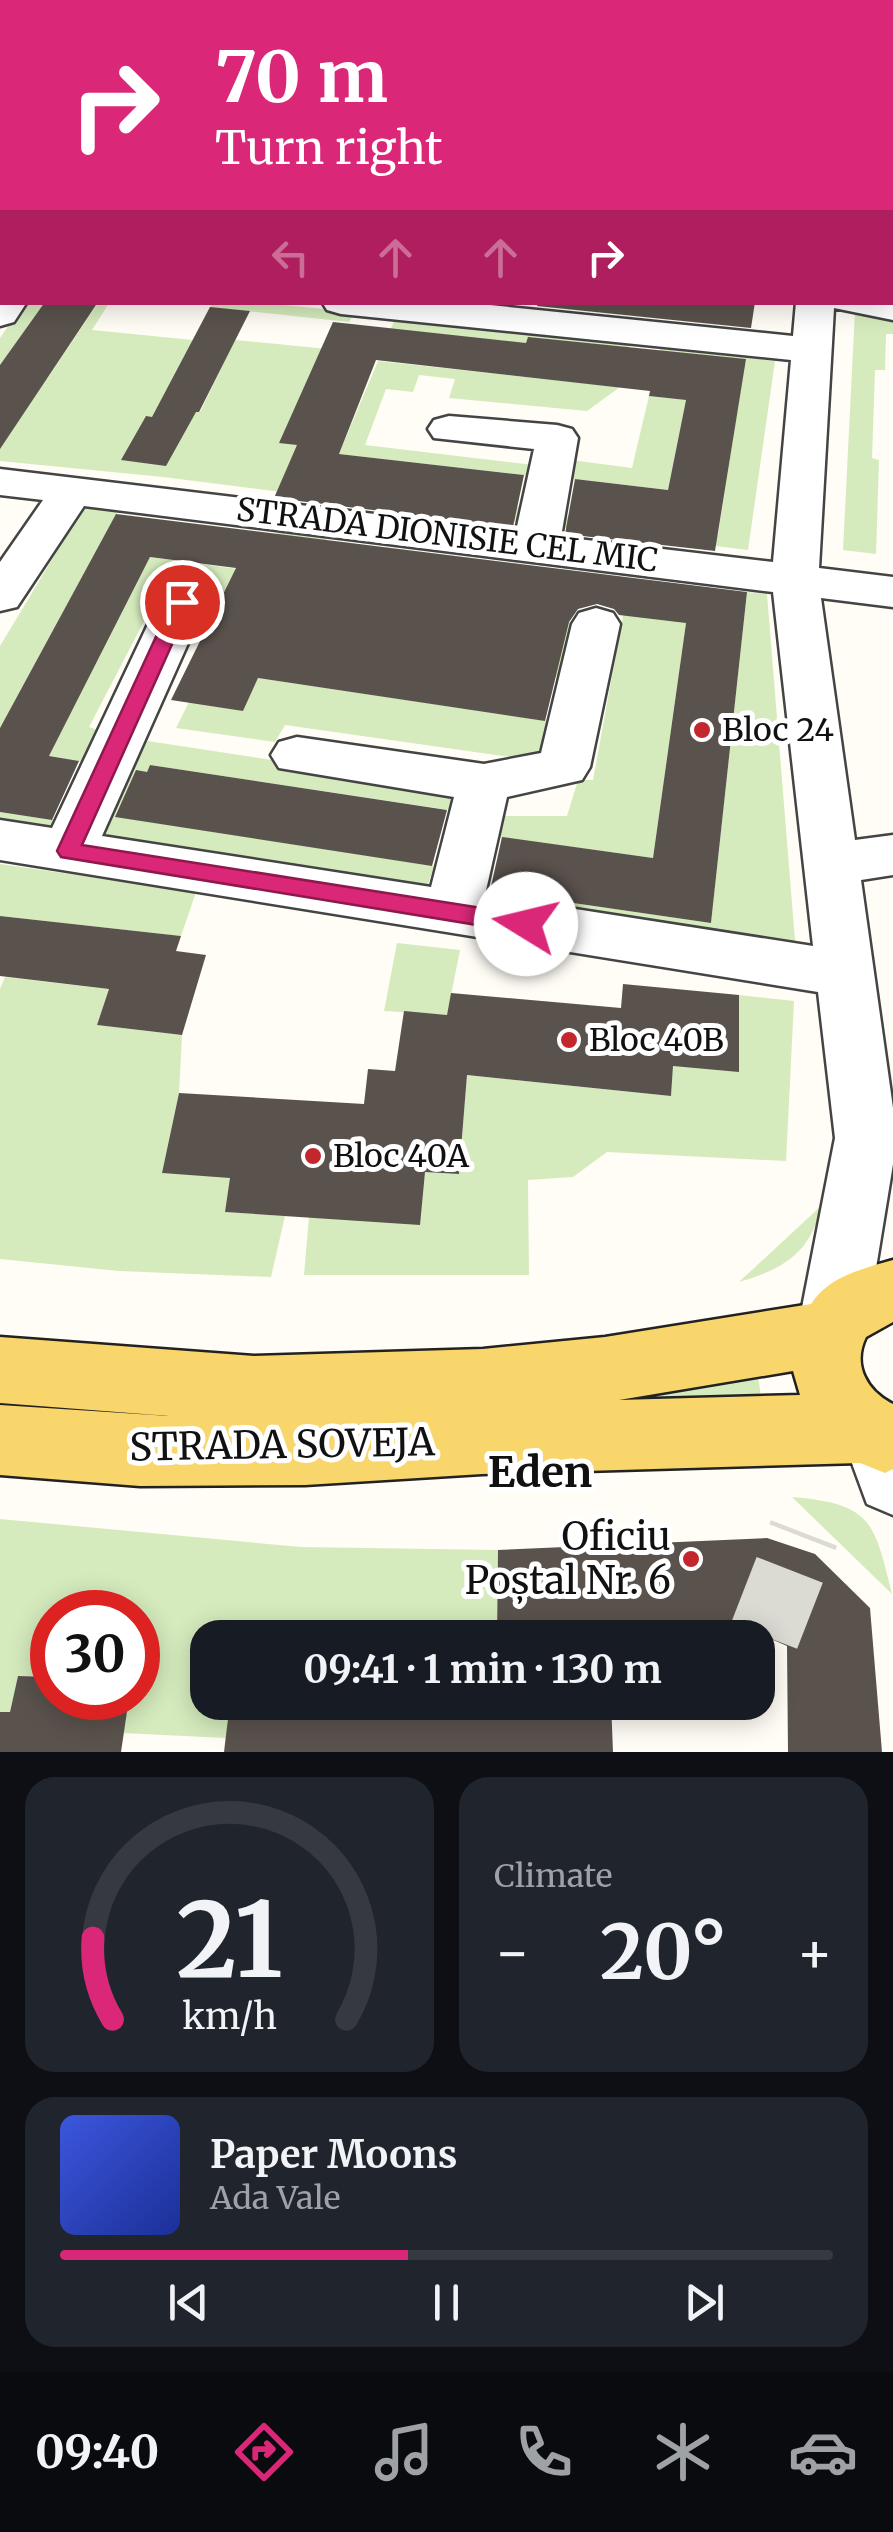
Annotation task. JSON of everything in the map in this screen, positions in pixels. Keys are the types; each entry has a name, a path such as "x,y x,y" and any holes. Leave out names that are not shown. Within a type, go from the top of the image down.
{"main road":[{"path":"882,1446 844,1408 829,1383 824,1358 831,1328 848,1305 870,1294 893,1291"},
{"name":"STRADA SOVEJA","path":"0,1370 254,1389 483,1382 605,1370 831,1328"},
{"name":"STRADA SOVEJA","path":"0,1440 140,1451 305,1450 482,1438 882,1446"}],"street":[{"path":"397,305 813,326 796,580 866,1138 831,1328"},
{"path":"450,428 558,438 536,547"},
{"name":"STRADA DIONISIE CEL MIC","path":"0,482 893,592"},
{"path":"0,596 72,490"},
{"path":"68,851 182,602"},
{"path":"297,756 484,784 564,767 596,624"},
{"path":"454,912 484,784"},
{"path":"0,840 846,974"},
{"path":"832,863 893,856"},
{"path":"866,1138 893,1194"}],"green space":[{"path":"23,305 44,305 0,365 0,338"},
{"path":"97,305 108,305 92,330 193,340 159,407 200,412 235,340 338,350 283,479 523,507 518,522 163,477 0,461 0,373 47,379"},
{"path":"284,305 355,312 349,322 210,307"},
{"path":"855,310 893,313 893,334 886,334 885,370 875,370 872,458 879,460 876,554 843,550"},
{"path":"395,318 630,344 627,354 391,329"},
{"path":"660,349 775,361 748,550 553,526 556,515 718,535 744,368 658,358"},
{"path":"378,361 620,387 587,411 449,398 455,379 419,375 413,392 386,389 365,445 534,465 532,476 339,454"},
{"path":"649,396 686,400 668,490 567,478 571,460 632,468"},
{"path":"83,508 119,509 0,728 0,646"},
{"path":"279,529 327,538 308,581 582,624 552,754 517,758 285,725 275,742 176,728 189,702 243,711 258,678 547,721 557,677 277,637 282,623 153,604 89,727 110,734 61,833 0,823 0,812 54,820 82,762 49,756 150,557 260,572"},
{"path":"630,578 686,623 653,858 498,837 485,890 711,923 747,592 767,594 796,953 466,908 496,816 567,816 578,780 593,780"},
{"path":"141,740 455,788 449,810 150,765 126,818 434,866 425,893 84,844"},
{"path":"0,864 196,892 181,936 0,916"},
{"path":"397,943 460,950 447,1015 384,1011"},
{"path":"5,977 109,989 97,1025 182,1035 179,1093 162,1173 231,1177 225,1212 285,1216 271,1277 119,1271 0,1259 0,989"},
{"path":"739,995 794,1001 786,1161 607,1152 573,1177 528,1180 529,1275 304,1275 309,1217 425,1172 459,1173 467,1075 671,1096 673,1065 739,1071"},
{"path":"821,1206 810,1236 793,1257 739,1282"},
{"path":"758,1376 762,1404 616,1400"},
{"path":"792,1497 839,1505 865,1521 880,1549 892,1594"},
{"path":"0,1519 301,1547 498,1550 497,1620 190,1620 190,1720 228,1720 226,1738 123,1733 125,1720 160,1720 160,1590 30,1590 30,1676 18,1676 10,1712 0,1712"}],"building":[{"path":"43,305 96,305 0,449 0,365"},
{"path":"537,305 755,305 751,328"},
{"path":"210,307 250,311 199,412 166,466 121,460 146,416 152,417"},
{"path":"333,322 526,343 528,337 746,359 715,551 565,534 575,479 668,490 686,400 649,396 650,391 376,360 339,454 524,475 513,527 274,498 297,445 279,443"},
{"path":"116,514 747,592 711,923 490,891 502,837 653,858 686,623 619,615 614,609 597,604 578,609 569,622 545,721 258,678 243,711 171,700 236,568 150,557 49,756 79,761 52,820 0,812 0,728"},
{"path":"150,765 447,810 432,866 115,817 136,770 147,772"},
{"path":"0,916 181,936 176,951 206,955 182,1035 97,1025 109,989 0,976"},
{"path":"623,984 739,995 739,1072 673,1066 671,1096 467,1075 459,1174 425,1172 420,1225 225,1212 230,1178 162,1173 179,1093 364,1104 368,1069 395,1071 404,1011 447,1015 451,993 621,1008"},
{"name":"Eden","path":"767,1538 815,1554 870,1608 882,1752 788,1752 787,1646 775,1641 775,1620 497,1620 498,1550"},
{"path":"18,1676 30,1676 30,1720 126,1720 121,1752 0,1752 0,1712 10,1712"},
{"path":"228,1720 612,1720 613,1752 224,1752"}],"tunnel":[{"path":"770,1620 804,1533"}],"place":[{"name":"Bloc 24","path":"702,730"},
{"name":"Bloc 40B","path":"569,1040"},
{"name":"Bloc 40A","path":"313,1156"},
{"name":"Oficiu Poștal Nr. 6","path":"691,1559"}],"district":[{"name":"Eden","path":"540,1472"}],"route":[{"path":"182,602 68,851 526,924"}]}
